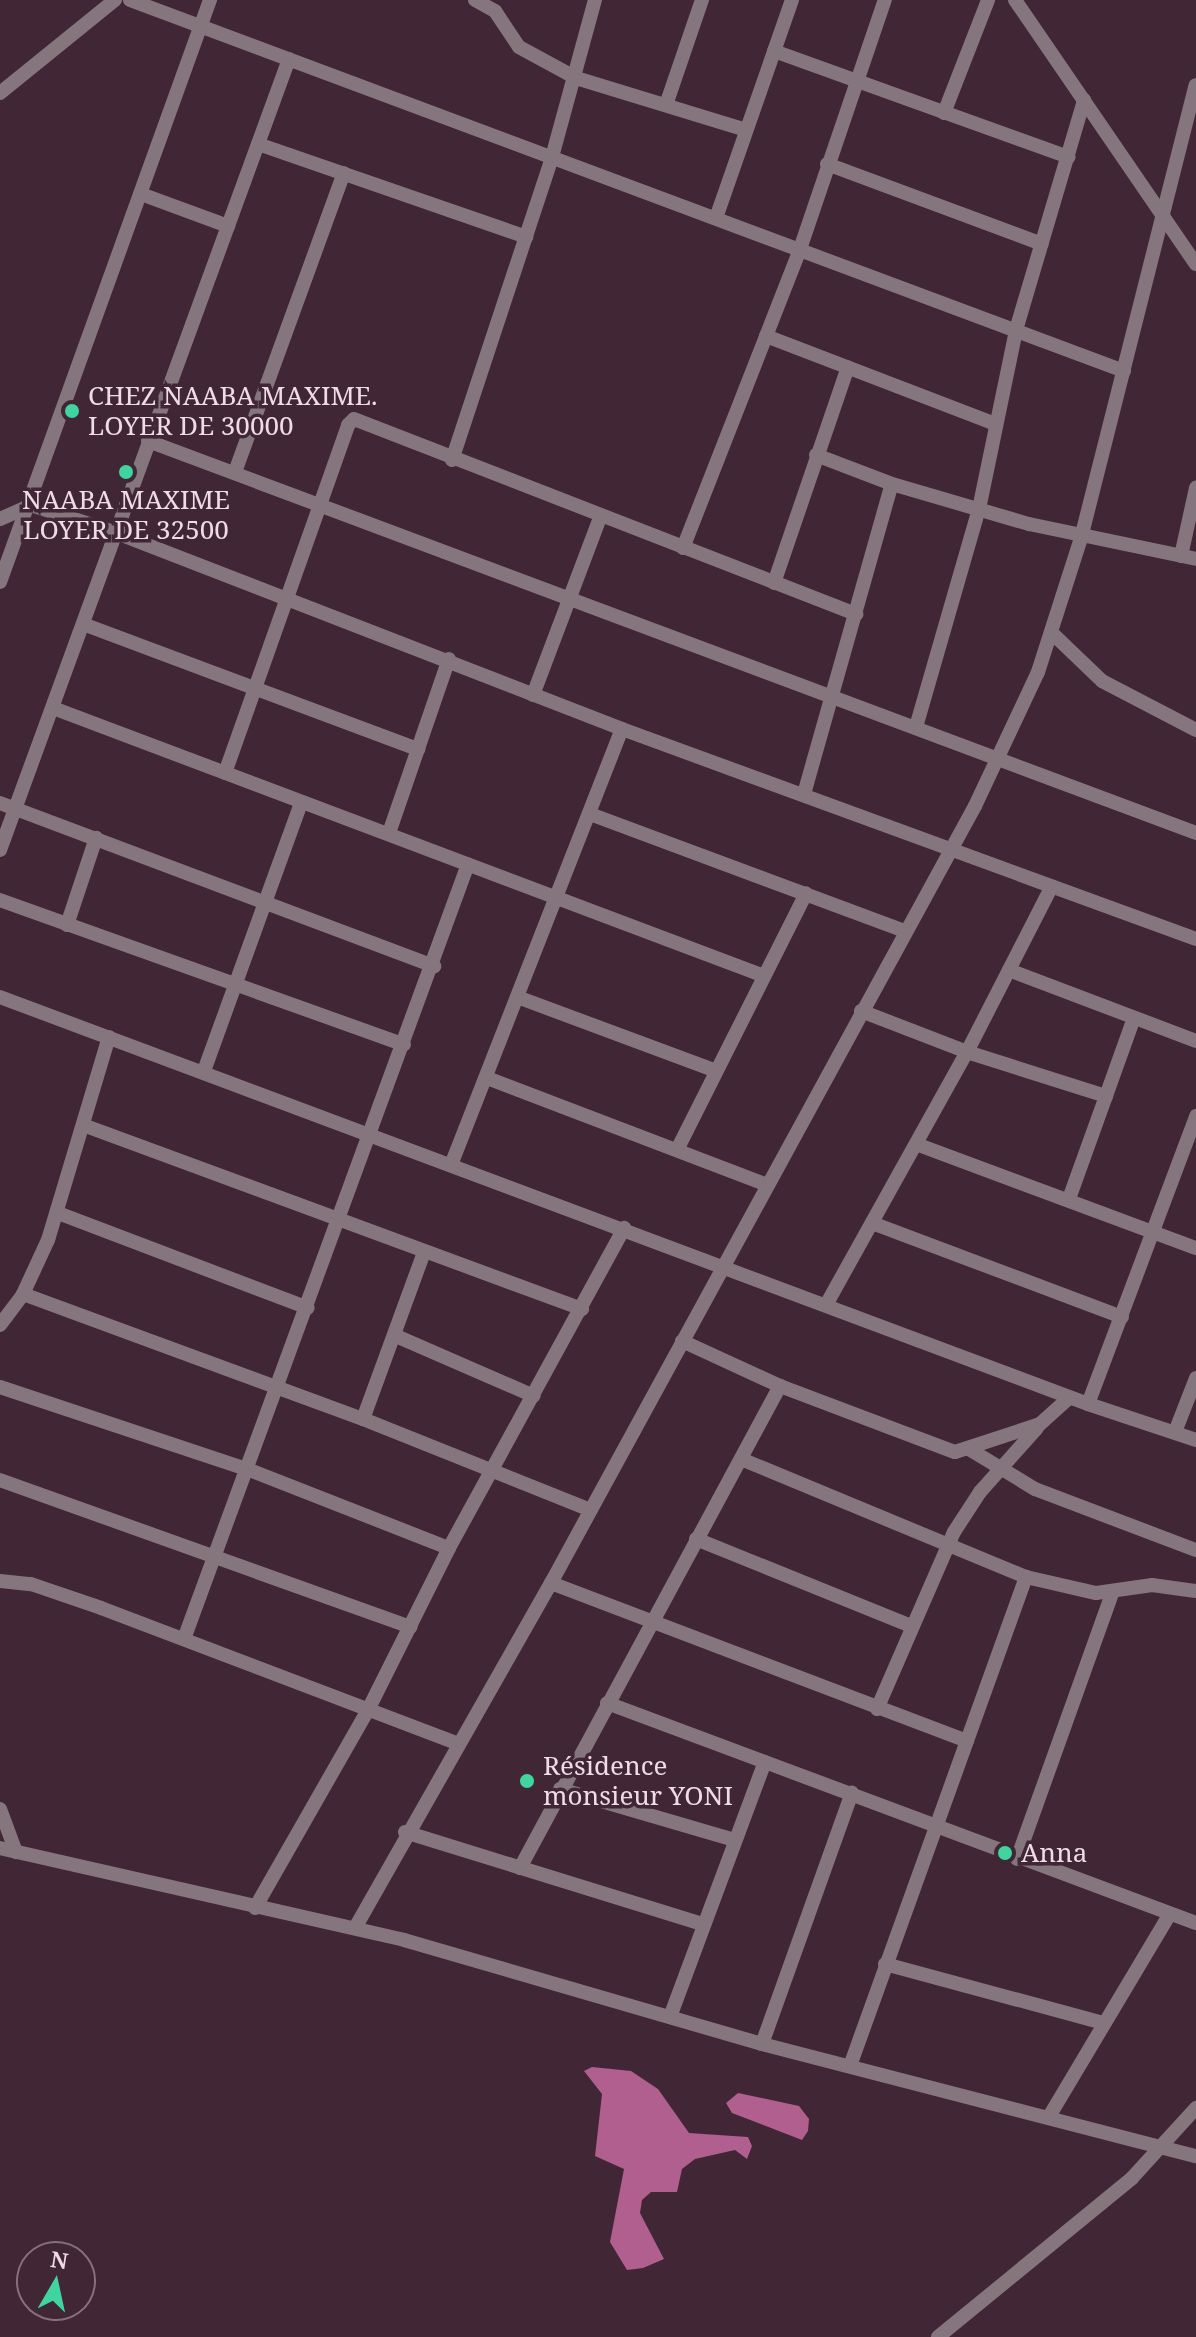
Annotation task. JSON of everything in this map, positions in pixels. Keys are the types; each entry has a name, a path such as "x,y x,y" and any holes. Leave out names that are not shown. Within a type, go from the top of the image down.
{"street":[{"path":"0,93 115,0"},
{"path":"130,0 1124,371"},
{"path":"0,582 31,505 67,392 210,0"},
{"path":"475,0 495,11 519,47 576,78 667,102 746,130"},
{"path":"452,460 552,157 595,0"},
{"path":"667,102 702,0"},
{"path":"716,218 792,0"},
{"path":"683,548 800,249 855,80 885,0"},
{"path":"944,113 988,0"},
{"path":"1015,0 1196,264"},
{"path":"774,51 1068,157"},
{"path":"0,850 289,59"},
{"path":"355,1928 405,1832 551,1583 720,1266 997,760 1053,634 1124,371 1159,213 1196,85"},
{"path":"916,727 979,509 1016,330 1084,100"},
{"path":"258,144 526,237"},
{"path":"827,164 1042,244"},
{"path":"235,472 344,173"},
{"path":"141,194 228,226"},
{"path":"766,336 995,424"},
{"path":"774,583 848,367"},
{"path":"225,773 320,505 354,419 600,518 856,614"},
{"path":"148,441 1196,833"},
{"path":"816,455 892,484 1081,538 1189,558 1196,488"},
{"path":"804,794 892,484"},
{"path":"0,519 31,505 114,532 288,596 622,729 950,846 1196,939"},
{"path":"533,695 600,518"},
{"path":"83,624 418,749"},
{"path":"1053,634 1102,681 1196,730"},
{"path":"389,833 449,659"},
{"path":"53,708 764,976"},
{"path":"451,1165 520,998 622,729"},
{"path":"0,803 434,966"},
{"path":"204,1071 301,803"},
{"path":"590,814 904,931"},
{"path":"67,925 96,838"},
{"path":"184,1639 341,1221 468,864"},
{"path":"826,1305 967,1052 1052,886"},
{"path":"678,1148 714,1070 806,893"},
{"path":"0,900 404,1045"},
{"path":"1009,970 1196,1041"},
{"path":"0,997 1088,1404 1196,1440"},
{"path":"520,998 714,1070"},
{"path":"861,1011 967,1052 1106,1096"},
{"path":"1069,1199 1134,1018"},
{"path":"0,1325 23,1294 58,1213 109,1037"},
{"path":"487,1078 678,1148 765,1184"},
{"path":"1088,1404 1122,1317 1151,1229 1196,1116"},
{"path":"83,1125 582,1309"},
{"path":"916,1144 1196,1248"},
{"path":"58,1213 308,1308"},
{"path":"872,1223 1122,1317"},
{"path":"255,1908 369,1708 491,1468 534,1396 624,1228"},
{"path":"363,1419 396,1336 424,1252"},
{"path":"23,1294 363,1419 591,1510"},
{"path":"396,1336 534,1396"},
{"path":"682,1341 780,1386 950,1450 969,1449 1040,1424"},
{"path":"1175,1432 1196,1378"},
{"path":"520,1868 780,1386"},
{"path":"0,1387 247,1469 449,1548"},
{"path":"877,1709 946,1547 998,1471 1040,1424 1070,1397"},
{"path":"969,1449 998,1471 1196,1550"},
{"path":"741,1459 946,1547 976,1553 1026,1577 1112,1593 1152,1585 1196,1591"},
{"path":"0,1480 410,1627"},
{"path":"696,1539 911,1626"},
{"path":"850,2066 1026,1577"},
{"path":"0,1581 31,1584 456,1743"},
{"path":"551,1583 650,1625 967,1741"},
{"path":"1017,1859 1112,1593"},
{"path":"607,1703 852,1793 1017,1859 1196,1923"},
{"path":"670,2017 765,1762"},
{"path":"560,1789 734,1840"},
{"path":"762,2044 852,1793"},
{"path":"0,1809 16,1852"},
{"path":"405,1832 703,1924"},
{"path":"0,1848 255,1908 355,1928 762,2044 1166,2144 1196,2156"},
{"path":"1050,2115 1169,1915"},
{"path":"885,1964 1104,2023"},
{"path":"938,2337 1166,2144 1196,2108"}],"shaded area":[{"path":"592,2067 631,2071 658,2089 689,2133 748,2137 752,2146 747,2159 735,2150 695,2159 682,2169 677,2192 651,2192 642,2200 640,2213 664,2259 643,2268 627,2270 610,2242 624,2169 595,2156 602,2094 584,2071"},
{"path":"738,2093 799,2106 809,2119 808,2131 802,2140 732,2113 726,2103"}],"place":[{"name":"CHEZ NAABA MAXIME. LOYER DE 30000","path":"72,411"},
{"name":"NAABA MAXIME LOYER DE 32500","path":"126,472"},
{"name":"Résidence monsieur YONI","path":"527,1781"},
{"name":"Anna","path":"1005,1853"}]}
